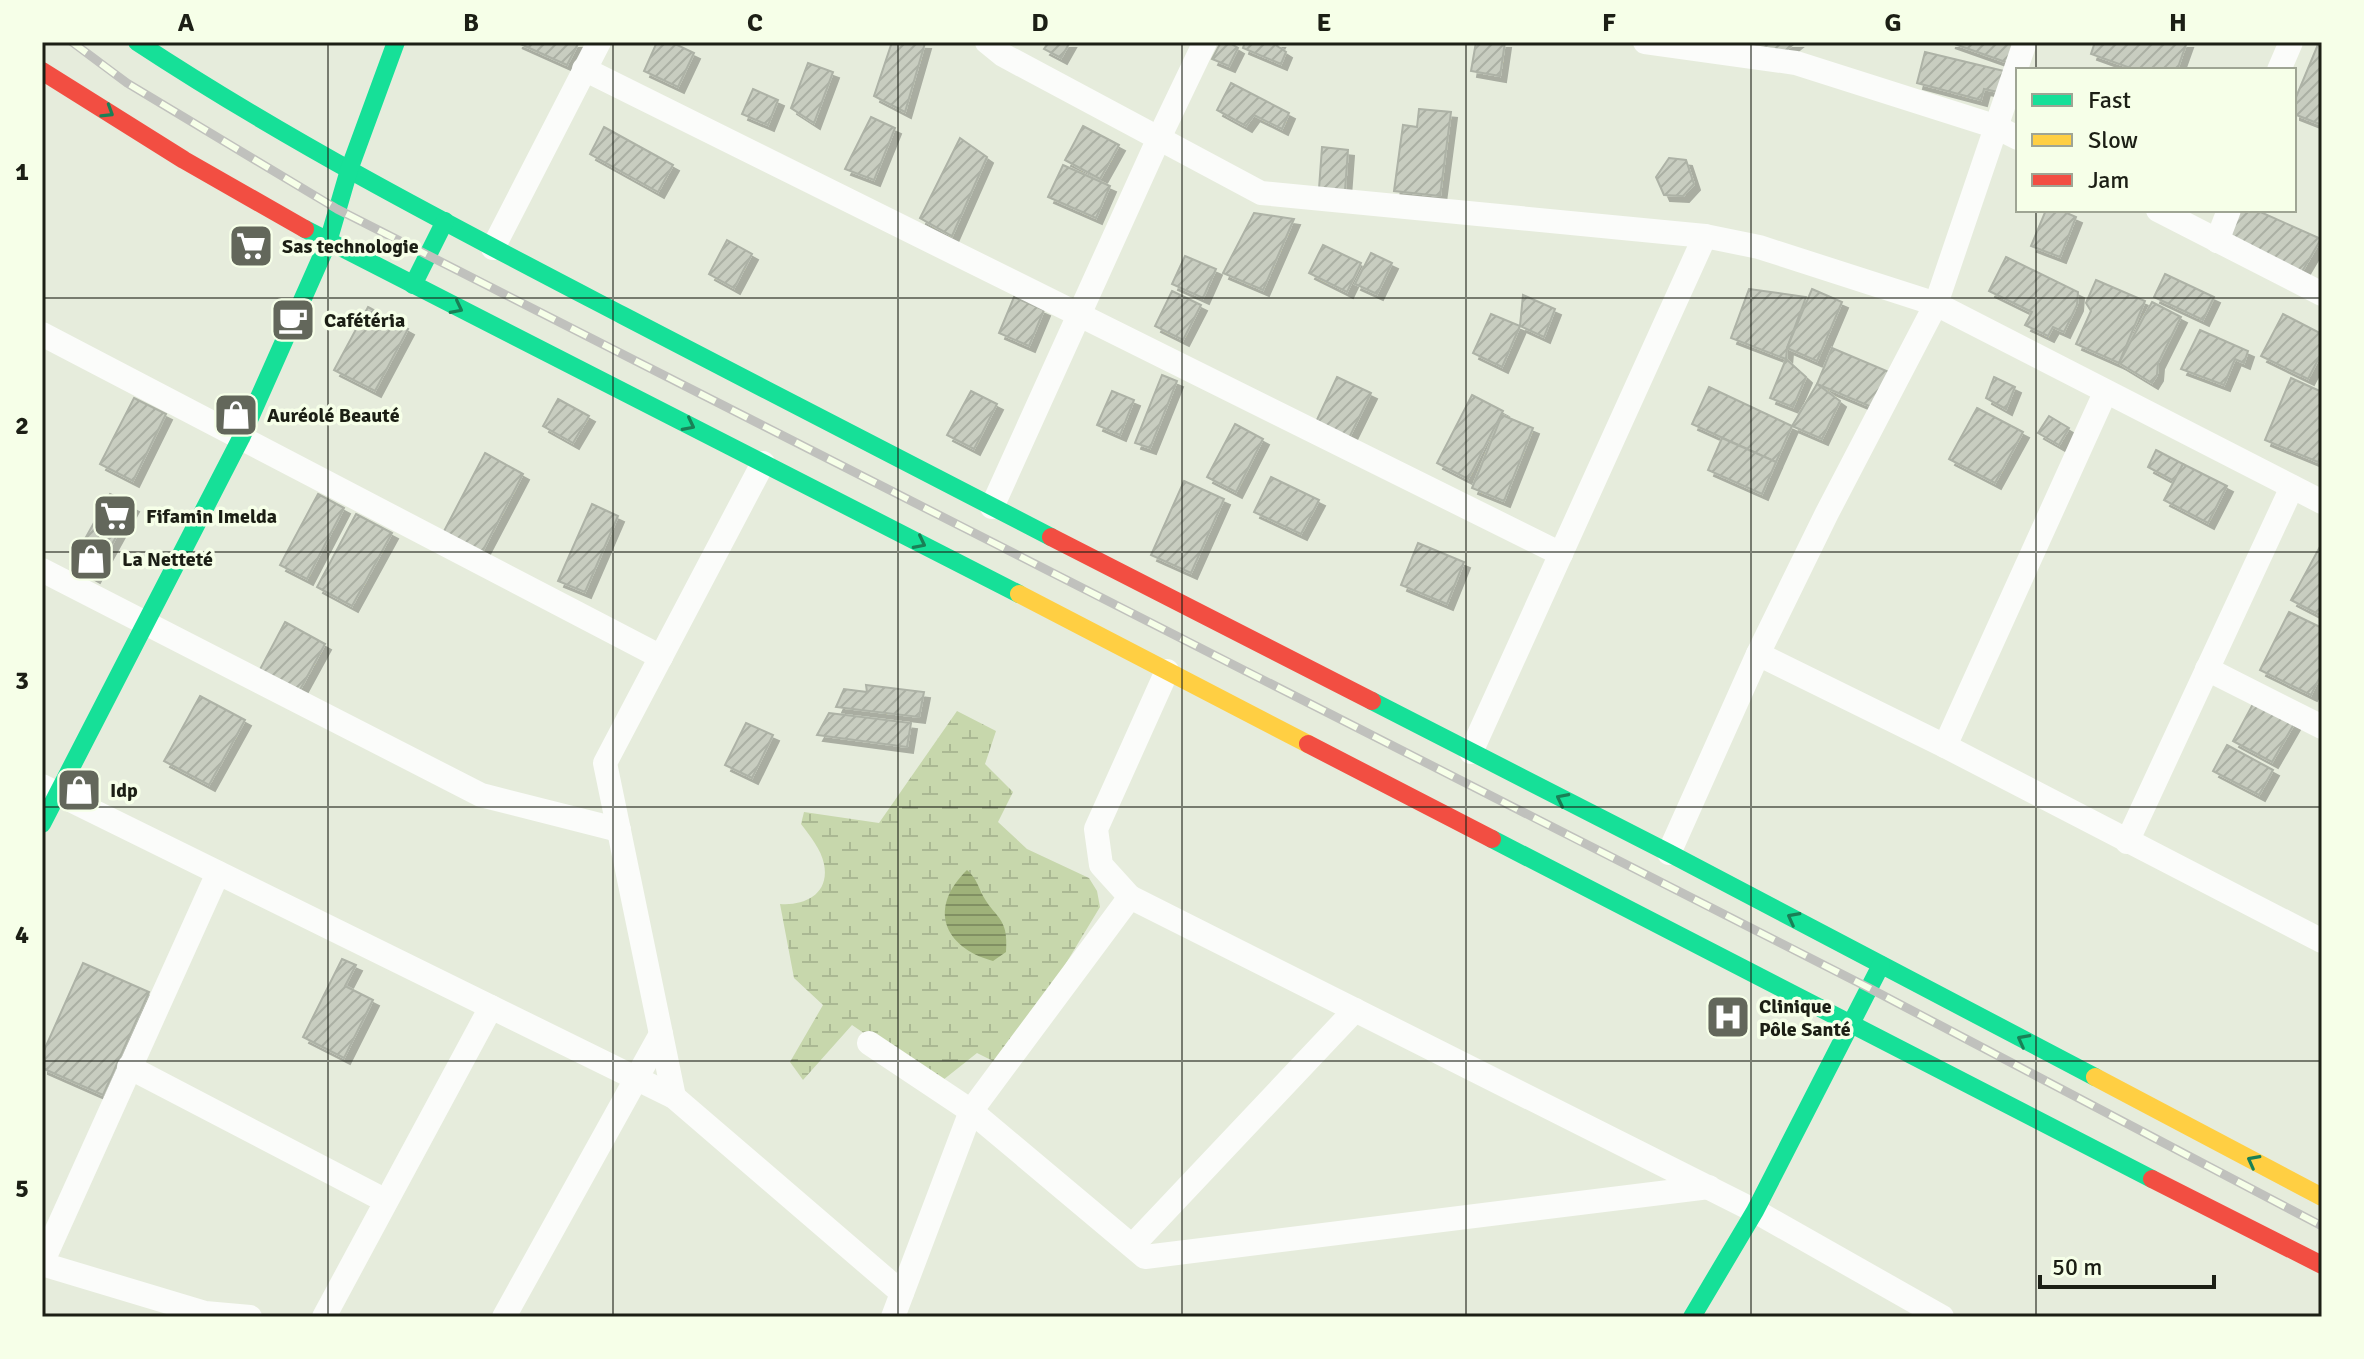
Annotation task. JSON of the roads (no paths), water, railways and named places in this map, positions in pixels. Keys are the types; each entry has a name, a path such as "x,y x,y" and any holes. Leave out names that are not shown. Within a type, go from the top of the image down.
{"main road":[{"path":"137,42 218,95 493,248 1669,853 2322,1197"},
{"path":"42,824 49,790 147,624 241,438 328,242 349,170 396,42"},
{"path":"42,71 184,160 328,242 2322,1265"},
{"path":"413,285 445,221"},
{"path":"1692,1317 1755,1211 1881,965"}],"street":[{"path":"493,248 599,42"},
{"path":"987,42 1003,55 1261,193 1705,236 1759,247 1936,304 2322,502"},
{"path":"992,507 1205,42"},
{"path":"1645,42 1800,53 2016,137"},
{"path":"1669,853 1758,654 1936,304 2025,42"},
{"path":"2280,68 2291,42"},
{"path":"584,69 1561,554"},
{"path":"2162,212 2322,294"},
{"path":"2217,241 2228,212"},
{"path":"1471,752 1705,236"},
{"path":"42,334 661,657"},
{"path":"1945,746 2105,393"},
{"path":"674,1097 605,763 763,463"},
{"path":"2127,842 2292,487"},
{"path":"42,570 481,795 619,830"},
{"path":"1758,654 1945,746 2322,941"},
{"path":"2207,669 2322,727"},
{"path":"1167,671 1096,829 1101,865 1130,897 1709,1187 1942,1317"},
{"path":"49,790 674,1097 902,1293"},
{"path":"218,873 42,1264 205,1313 250,1317"},
{"path":"893,1317 971,1111 1130,897"},
{"path":"324,1317 491,1007"},
{"path":"1133,1245 1355,1010"},
{"path":"504,1317 661,1034"},
{"path":"869,1043 971,1111 1145,1257 1709,1187"},
{"path":"129,1067 386,1201"}],"railway":[{"path":"72,42 127,83 337,209 1869,988 2322,1226"}],"place":[{"name":"Sas technologie","path":"251,246"},
{"name":"Cafétéria","path":"293,320"},
{"name":"Auréolé Beauté","path":"236,415"},
{"name":"Fifamin Imelda","path":"115,516"},
{"name":"La Netteté","path":"91,559"},
{"name":"Idp","path":"79,790"},
{"name":"Clinique Pôle Santé","path":"1728,1017"}]}
